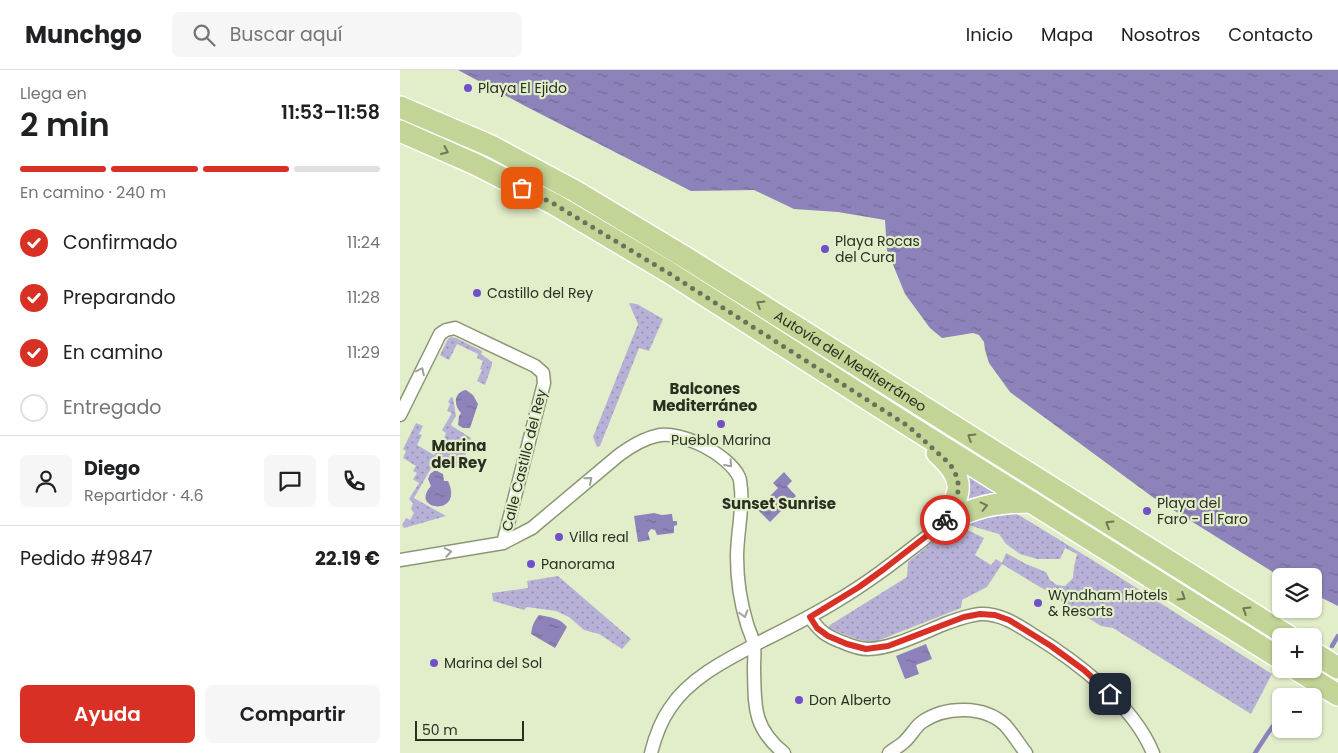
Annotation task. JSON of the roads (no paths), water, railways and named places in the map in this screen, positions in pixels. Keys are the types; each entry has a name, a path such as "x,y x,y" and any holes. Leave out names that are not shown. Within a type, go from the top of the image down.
{"highway":[{"name":"Autovía del Mediterráneo","path":"400,107 491,146 575,190 1275,628"},
{"name":"Autovía del Mediterráneo","path":"400,131 475,164 554,204 670,274 908,426 1272,653"},
{"path":"908,426 949,463 958,479 956,500 942,524"},
{"path":"942,524 974,509 1010,502 1030,502"},
{"path":"1322,658 1338,668"},
{"path":"1311,678 1338,695"}],"street":[{"name":"Calle Castillo del Rey","path":"400,415 440,334 446,330 455,328 535,366 543,373 544,383 503,543"},
{"path":"400,560 503,543 532,528 632,446 657,435 677,435 720,455 731,465 740,478 742,501 737,555 737,581 754,645 755,704 759,724 772,744 784,753"},
{"path":"651,753 664,718 677,699 713,668 732,656 810,617 859,587 942,524"},
{"path":"810,617 817,628 828,636 866,649 888,646 964,617 987,614 1009,620 1051,646 1084,670 1110,694 1131,718 1147,740 1153,753"},
{"path":"889,753 904,742 921,723 937,713 954,710 974,710 990,715 1004,725 1026,753"}],"water":[{"path":"458,70 1338,70 1338,606 1322,598 1322,568 1272,568 1272,571 1154,498 1010,392 989,363 984,342 979,335 973,333 942,338 930,328 905,294 887,250 885,220 838,212 794,209 754,190 691,191"},
{"path":"466,390 473,395 478,404 470,428 463,428 458,425 461,413 458,410 456,399 459,393"},
{"path":"434,471 443,474 444,481 448,481 451,493 449,500 444,505 431,505 426,501 426,494 431,486 428,479"},
{"path":"784,472 792,481 787,486 796,496 770,522 757,509 778,488 773,483"},
{"path":"654,513 662,515 672,514 673,521 677,521 677,525 674,526 674,533 657,535 655,530 651,529 648,533 650,540 638,542 634,516"},
{"path":"539,615 558,620 567,627 555,648 531,634"},
{"path":"926,644 932,659 916,665 919,674 905,679 896,656"}],"waterway":[{"path":"1332,646 1338,636"},
{"path":"1255,753 1272,727"}],"place":[{"name":"Playa El Ejido","path":"468,88"},
{"name":"Playa Rocas del Cura","path":"825,249"},
{"name":"Castillo del Rey","path":"477,293"},
{"name":"Pueblo Marina","path":"721,424"},
{"name":"Playa del Faro - El Faro","path":"1147,511"},
{"name":"Villa real","path":"559,537"},
{"name":"Panorama","path":"531,564"},
{"name":"Wyndham Hotels & Resorts","path":"1038,603"},
{"name":"Marina del Sol","path":"434,663"},
{"name":"Don Alberto","path":"799,700"}],"district":[{"name":"Balcones Mediterráneo","path":"705,398"},
{"name":"Marina del Rey","path":"459,454"},
{"name":"Sunset Sunrise","path":"779,504"}]}
